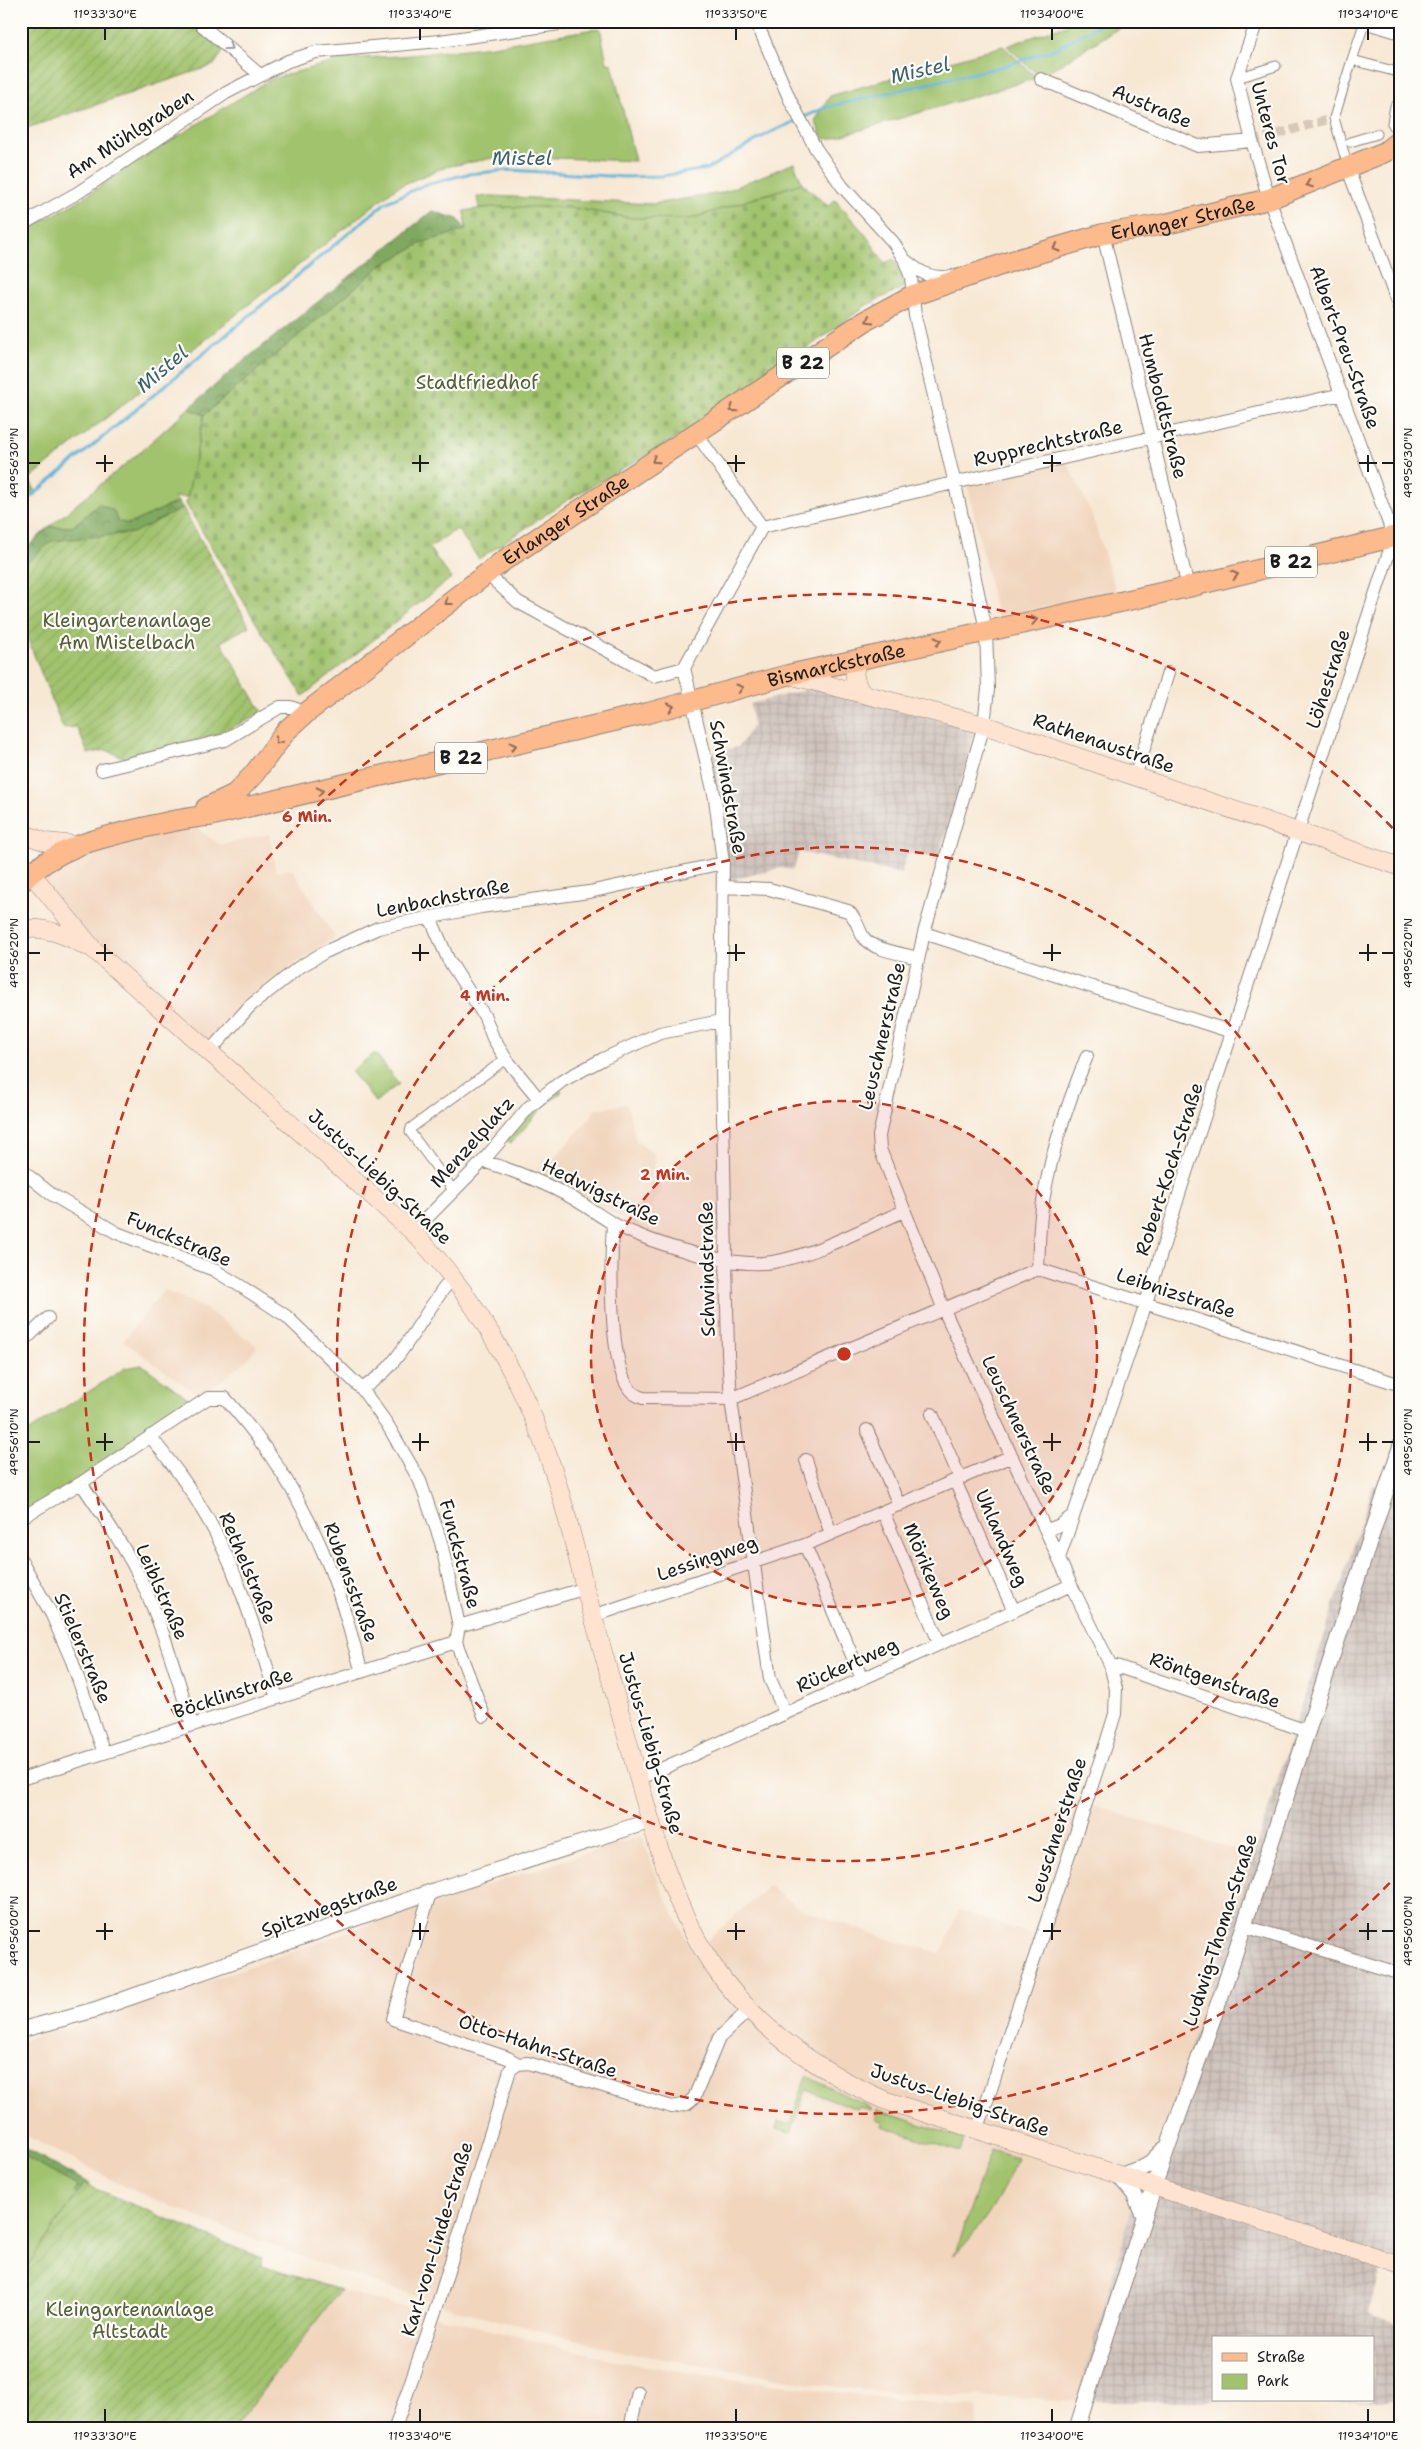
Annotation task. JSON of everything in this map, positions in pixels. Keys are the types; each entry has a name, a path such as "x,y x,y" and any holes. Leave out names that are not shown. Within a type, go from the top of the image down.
{"main road":[{"name":"B 22","path":"1393,152 1398,133"},
{"name":"Erlanger Straße","path":"190,817 229,798 254,774 287,730 306,713 486,572 866,321 911,296 976,272 1103,234 1166,224 1269,199 1393,152"},
{"name":"Bismarckstraße","path":"273,801 694,702 796,677 861,658 1188,587 1397,536"},
{"path":"860,692 854,676 854,668 861,658"},
{"name":"Rathenaustraße","path":"796,677 984,725 1401,867"},
{"path":"254,774 263,794 273,801"},
{"name":"B 22","path":"24,872 78,844 190,817 209,816 273,801"},
{"path":"21,833 46,842 78,844"},
{"path":"24,872 93,949"},
{"path":"21,929 33,928 52,931 93,949"},
{"name":"Justus-Liebig-Straße","path":"93,949 413,1232 453,1277 482,1318 525,1396 557,1481 638,1779 672,1887 700,1944 724,1981 749,2010 800,2053 869,2094 977,2131 1401,2265"}],"street":[{"path":"197,21 260,75"},
{"name":"Am Mühlgraben","path":"21,225 78,192 226,93 288,61 316,52 440,41 580,21"},
{"path":"756,21 790,100 814,144 842,186 893,242 904,259"},
{"name":"Unteres Tor","path":"1257,21 1237,78 1252,141 1269,199"},
{"path":"1401,33 1363,22 1334,118 1348,169 1401,312"},
{"path":"1352,60 1401,73"},
{"name":"Unteres Tor","path":"1237,78 1276,66"},
{"name":"Austraße","path":"1040,79 1198,146 1252,141"},
{"path":"1398,133 1392,123 1394,106 1401,106"},
{"path":"1350,142 1377,134"},
{"name":"Albert-Preu-Straße","path":"1269,199 1397,536"},
{"name":"Humboldtstraße","path":"1103,234 1188,587"},
{"name":"Erlanger Straße","path":"904,259 919,271 931,277 943,278 976,272"},
{"name":"Leuschnerstraße","path":"904,259 911,277 911,296 956,484 986,630 988,689 984,725 924,933 878,1136 880,1149 944,1310 1071,1585 1110,1664 1116,1690 1115,1714 977,2131"},
{"name":"Rupprechtstraße","path":"762,528 1342,394"},
{"path":"694,702 684,668 762,528 696,433"},
{"name":"Löhestraße","path":"1298,832 1397,536"},
{"path":"486,572 518,602 654,676 684,668"},
{"path":"1135,777 1168,673"},
{"name":"Schwindstraße","path":"694,702 715,798 723,863 721,1021 726,1260 725,1302 731,1399 770,1678 785,1713"},
{"path":"102,770 225,740 280,707 292,707 306,713"},
{"name":"Robert-Koch-Straße","path":"1059,1558 1146,1303 1298,832"},
{"name":"Lenbachstraße","path":"210,1052 250,1006 298,968 318,956 378,928 430,917 589,892 723,863"},
{"path":"723,888 770,888 848,911 852,914 862,936 871,945 918,958"},
{"path":"430,917 448,959 485,1017 493,1038 506,1059 539,1099"},
{"path":"924,933 1232,1032"},
{"name":"Menzelplatz","path":"413,1232 483,1160 529,1107 562,1081 660,1033 721,1021"},
{"path":"613,1223 611,1303 621,1369 628,1386 633,1393 643,1398 731,1399 1038,1269 1041,1216 1047,1176 1070,1101 1087,1056"},
{"path":"454,1191 410,1132 411,1128 506,1059"},
{"name":"Hedwigstraße","path":"483,1160 521,1174 567,1195 613,1223 651,1239 726,1260 750,1263 772,1262 805,1254 904,1211"},
{"name":"Funckstraße","path":"21,1170 51,1194 117,1233 214,1270 242,1287 286,1316 362,1389 387,1424 420,1481 441,1542 460,1626"},
{"name":"Leibnizstraße","path":"1038,1269 1401,1385"},
{"path":"362,1389 388,1369 418,1329 437,1295 453,1277"},
{"path":"21,1340 30,1335 48,1318"},
{"name":"Rubensstraße","path":"150,1436 208,1398 225,1398 254,1430 273,1456 300,1502 330,1567 362,1672"},
{"path":"932,1414 958,1480"},
{"path":"867,1430 900,1505"},
{"path":"21,1518 81,1483 150,1436"},
{"name":"Rethelstraße","path":"150,1436 182,1477 204,1512 228,1559 245,1602 277,1698"},
{"name":"Ludwig-Thoma-Straße","path":"1077,2428 1144,2216 1244,1926 1306,1731 1401,1445"},
{"name":"Lessingweg","path":"593,1616 805,1544 1012,1456"},
{"path":"806,1460 831,1534"},
{"name":"Uhlandweg","path":"958,1480 1014,1611"},
{"name":"Leiblstraße","path":"81,1483 112,1528 138,1574 160,1626 192,1725"},
{"name":"Mörikeweg","path":"883,1512 940,1644"},
{"path":"1047,1530 1060,1525 1072,1516"},
{"path":"805,1544 862,1679"},
{"name":"Stielerstraße","path":"21,1560 52,1615 72,1661 104,1753"},
{"name":"Rückertweg","path":"638,1779 1071,1585"},
{"path":"484,1716 456,1642 460,1626 586,1588"},
{"name":"Böcklinstraße","path":"21,1779 456,1642"},
{"name":"Röntgenstraße","path":"1110,1664 1306,1731"},
{"name":"Spitzwegstraße","path":"21,2030 94,2010 430,1893 650,1821"},
{"name":"Otto-Hahn-Straße","path":"430,1893 393,2019 508,2058 518,2064 528,2063 664,2106 679,2107 687,2104 694,2098 719,2038 749,2010"},
{"path":"1244,1926 1401,1974"},
{"name":"Karl-von-Linde-Straße","path":"395,2428 440,2297 510,2070 518,2064"},
{"path":"1144,2216 1134,2194 1119,2176 1147,2166 1169,2143"},
{"path":"630,2428 638,2392"}],"shaded area":[{"path":"1066,460 1091,512 1116,591 997,617 967,483"},
{"path":"816,687 976,729 938,858 907,853 901,874 799,852 793,870 781,868 726,881 709,753 738,747 753,726 750,704"},
{"path":"199,821 201,832 221,845 269,834 276,872 292,869 335,937 253,993 208,1042 95,943 40,880 66,859"},
{"path":"627,1104 636,1140 654,1155 654,1177 662,1192 637,1226 542,1178 543,1170 592,1116 594,1110"},
{"path":"164,1290 206,1309 257,1346 246,1361 205,1393 193,1391 123,1341"},
{"path":"1373,1485 1401,1495 1401,2260 1386,2255 1368,2314 1401,2324 1401,2401 1374,2401 1374,2336 1212,2336 1212,2401 1077,2401 1132,2208 1156,2156"},
{"path":"1077,1800 1254,1856 1156,2156 1132,2208 1077,2401 901,2393 812,2384 628,2353 454,2309 354,2276 207,2221 132,2190 21,2133 21,2041 211,1980 432,1902 641,1836 662,1890 693,1952 769,1886 798,1908 888,1939 941,1953 959,1910 1033,1935"},
{"path":"340,2290 451,2320 627,2363 745,2381 901,2400 978,2407 975,2428 234,2428"}],"green space":[{"path":"21,21 188,21 224,50 214,65 21,130"},
{"path":"1077,21 1130,21 1040,77 1007,46"},
{"path":"600,28 607,63 612,64 635,161 504,156 445,167 397,187 29,479 35,490 21,501 21,232 75,203 149,154 271,79 344,59 402,56 493,46"},
{"path":"1003,46 1037,78 830,139 823,138 815,121 830,96"},
{"path":"794,163 802,183 690,219 631,218 567,207 479,208 477,197 492,196 653,204 721,193"},
{"name":"Stadtfriedhof","path":"802,183 828,206 835,200 865,234 885,263 894,259 906,286 867,305 705,422 569,499 479,559 457,529 429,548 451,578 303,696 255,621 186,504 204,415 382,265 424,242 466,230 464,211 489,207 567,207 631,218 690,219"},
{"path":"432,211 458,219 466,230 424,242 382,265 204,415 189,408 235,368"},
{"path":"189,408 204,415 188,497 174,497 178,502 129,524 117,521 99,504 72,527 49,527 139,453"},
{"path":"178,502 183,508 133,533 52,541 21,568 21,553 49,527 72,527 99,504 114,511 117,521 129,524"},
{"name":"Kleingartenanlage Am Mistelbach","path":"183,508 249,626 221,642 262,712 222,733 127,759 106,750 88,754 77,727 63,728 21,622 21,568 52,541 133,533"},
{"path":"375,1053 399,1084 375,1102 351,1071"},
{"path":"558,1088 562,1092 544,1106 511,1143 505,1139"},
{"path":"142,1365 192,1401 21,1519 21,1436 125,1368"},
{"path":"806,2076 872,2108 872,2110 859,2107 858,2109 806,2090 791,2133 777,2129 779,2121 790,2125"},
{"path":"878,2110 964,2139 960,2152 881,2126 882,2121 875,2119"},
{"path":"21,2146 90,2184 82,2197 74,2192 77,2186 21,2155"},
{"path":"21,2148 84,2184 21,2275"},
{"path":"991,2150 1017,2158 1005,2185 990,2210 974,2234 954,2256"},
{"name":"Kleingartenanlage Altstadt","path":"84,2184 261,2258 262,2266 340,2290 234,2428 21,2428 21,2275"}],"waterway":[{"name":"Mistel","path":"804,117 827,107 1004,66 1055,49 1106,21"},
{"name":"Mistel","path":"21,505 385,203 424,185 467,174 510,170 624,177 662,176 707,169 769,133 798,120"}],"tunnel":[{"path":"1252,141 1334,118"}]}
